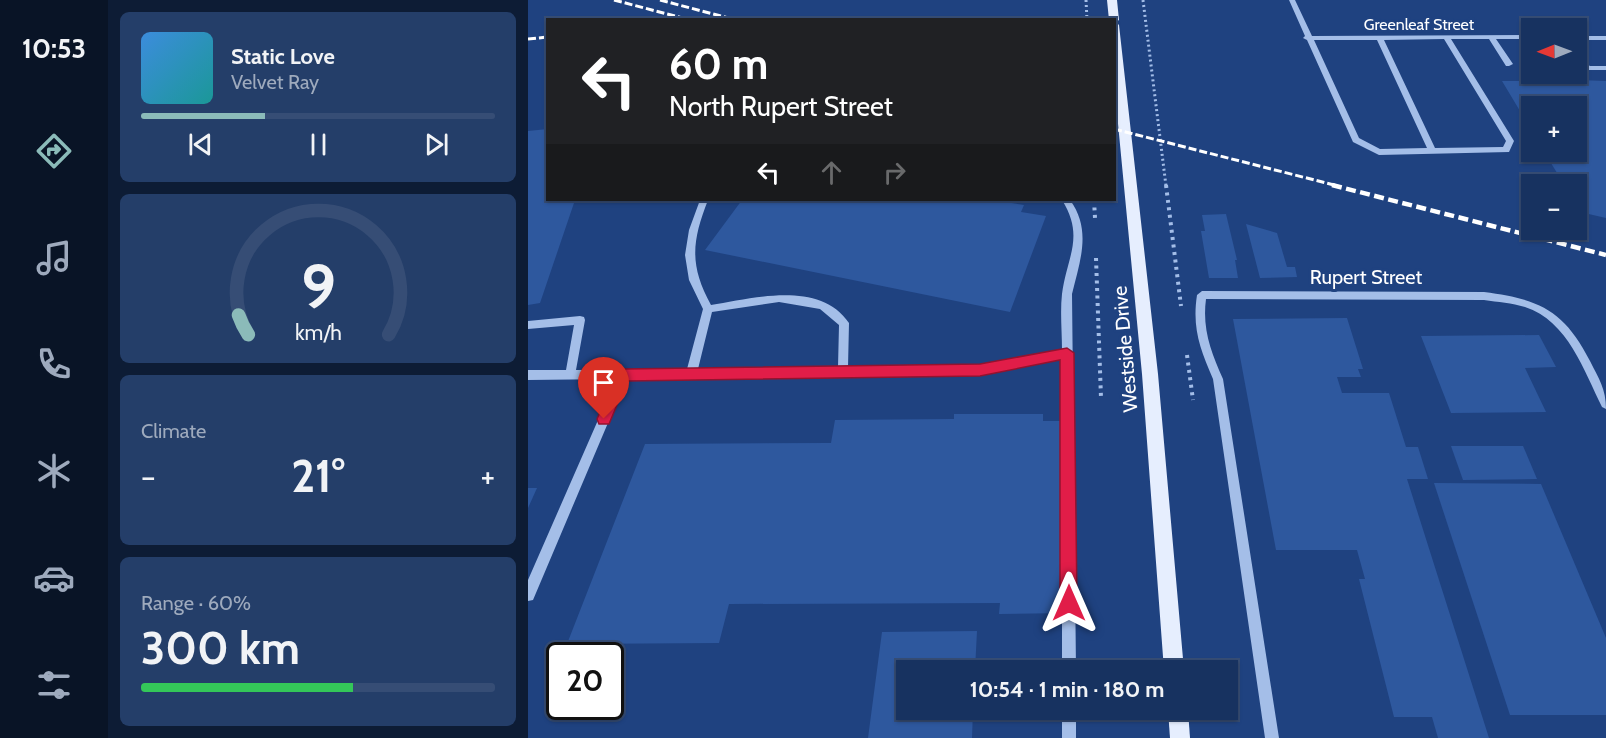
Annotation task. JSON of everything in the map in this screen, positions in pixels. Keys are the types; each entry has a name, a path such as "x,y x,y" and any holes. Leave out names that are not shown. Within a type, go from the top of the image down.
{"main road":[{"path":"1112,0 1114,18"},
{"name":"Westside Drive","path":"1116,44 1150,374 1173,660"},
{"path":"1179,720 1180,738"}],"street":[{"path":"1292,0 1307,38 1356,140 1378,152 1506,150 1510,141 1447,38"},
{"name":"Greenleaf Street","path":"1307,38 1521,38"},
{"path":"1380,38 1433,152"},
{"path":"1491,38 1509,64"},
{"path":"1587,38 1606,38"},
{"path":"1587,67 1606,68"},
{"path":"691,374 708,309 694,285 687,257 692,230 704,201"},
{"path":"1067,201 1075,213 1078,248 1067,294 1069,660"},
{"name":"Rupert Street","path":"1272,738 1218,379 1202,342 1197,317 1202,295 1485,296 1530,305 1554,317 1568,331 1606,404"},
{"path":"708,309 779,298 823,305 843,323 843,372"},
{"path":"528,325 580,320 570,375"},
{"path":"528,375 980,370 1067,353"},
{"path":"528,595 623,375"},
{"path":"1069,720 1070,738"}],"path":[{"path":"1086,0 1087,18"},
{"path":"1143,0 1182,317"},
{"path":"1094,201 1095,223"},
{"path":"1096,246 1101,398"},
{"path":"1187,352 1193,400"}],"building":[{"path":"1587,80 1606,81 1606,218 1587,214 1587,174 1558,174 1550,162 1587,162 1587,96 1521,96 1521,113 1502,81 1521,81 1521,84 1587,84"},
{"path":"546,129 546,201 589,201 574,203 540,303 528,305 528,131"},
{"path":"741,201 999,201 1024,205 1021,212 1046,216 1010,312 705,250"},
{"path":"1226,214 1237,260 1235,260 1238,278 1209,278 1201,231 1205,231 1202,215"},
{"path":"1246,224 1277,233 1287,267 1295,267 1297,277 1260,278"},
{"path":"1347,318 1363,369 1358,369 1361,377 1337,377 1342,393 1389,393 1406,447 1418,447 1428,479 1407,479 1489,738 1438,738 1432,717 1394,717 1359,579 1365,579 1357,550 1276,550 1233,319"},
{"path":"1539,335 1556,367 1525,368 1546,412 1451,413 1421,336"},
{"path":"954,414 1043,414 1043,421 1064,421 1065,613 999,614 1000,603 729,604 719,643 568,642 645,444 831,443 835,420 954,419"},
{"path":"1451,446 1523,446 1537,479 1463,480"},
{"path":"1434,483 1541,484 1606,638 1606,715 1510,715"},
{"path":"528,488 537,488 528,508"},
{"path":"977,631 976,660 896,660 896,720 973,720 972,738 868,738 882,632"}],"railway":[{"path":"614,0 682,18"},
{"path":"660,0 728,18"},
{"path":"528,39 546,37"},
{"path":"1116,130 1338,186"},
{"path":"1332,185 1606,255"}],"route":[{"path":"604,419 623,375 980,370 1067,353 1069,603"}]}
